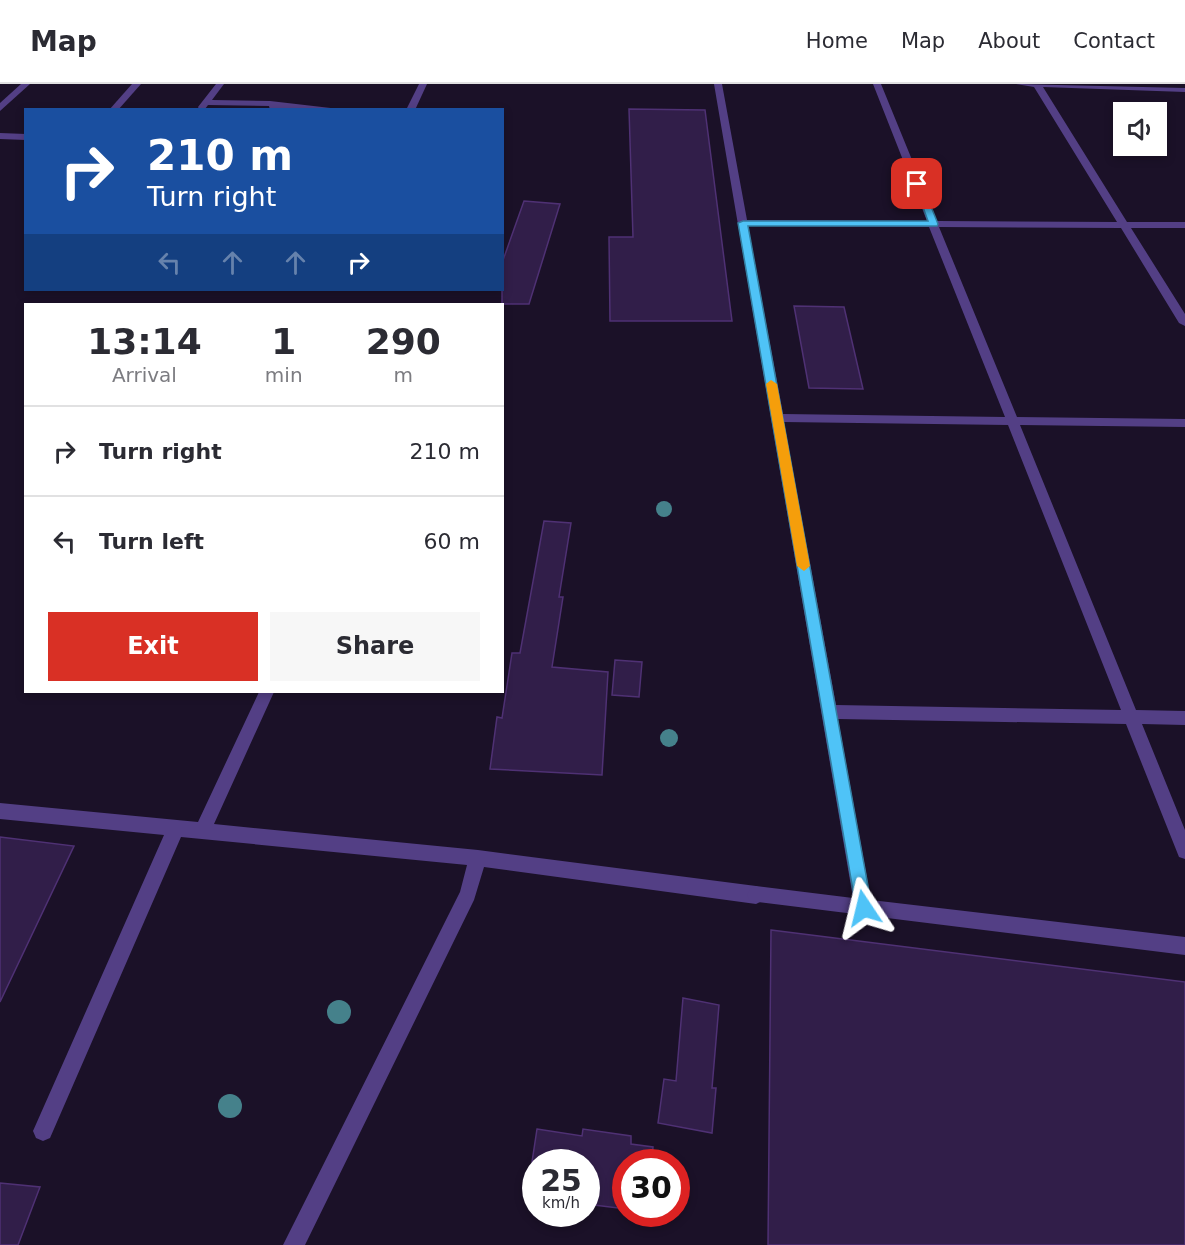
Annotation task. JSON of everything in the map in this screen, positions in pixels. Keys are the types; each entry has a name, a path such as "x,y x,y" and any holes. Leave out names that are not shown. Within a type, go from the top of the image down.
{"street":[{"path":"0,108 26,84"},
{"path":"114,108 136,84"},
{"path":"203,106 220,84"},
{"path":"411,108 423,84"},
{"path":"718,84 864,908"},
{"path":"877,84 1185,851"},
{"path":"1020,84 1185,90"},
{"path":"1037,84 1185,323"},
{"path":"203,106 274,108"},
{"path":"0,136 24,137"},
{"path":"743,223 1185,225"},
{"path":"777,418 1185,423"},
{"path":"203,830 266,693"},
{"path":"830,712 1185,718"},
{"path":"0,811 478,858 756,895 1185,946"},
{"path":"43,1131 176,828"},
{"path":"294,1245 468,894 478,858"}],"building":[{"path":"629,109 705,110 732,321 610,321 609,237 633,237"},
{"path":"524,201 560,204 529,304 502,303 504,257"},
{"path":"794,306 844,307 863,389 809,388"},
{"path":"544,521 571,523 559,597 563,597 552,667 608,672 602,775 490,769 497,717 502,718 512,653 520,653"},
{"path":"615,660 642,662 639,697 612,695"},
{"path":"0,837 74,846 0,1002"},
{"path":"771,930 1185,982 1185,1245 768,1245"},
{"path":"683,998 719,1005 712,1088 716,1088 712,1133 658,1123 664,1079 676,1081"},
{"path":"537,1129 582,1136 583,1129 631,1136 631,1144 653,1147 653,1149 612,1149 612,1207 600,1206 600,1149 534,1149"},
{"path":"0,1183 40,1187 18,1245 0,1245"}],"slow traffic":[{"path":"771,384 804,566"}],"route":[{"path":"864,908 743,223 933,224 917,184"}]}
